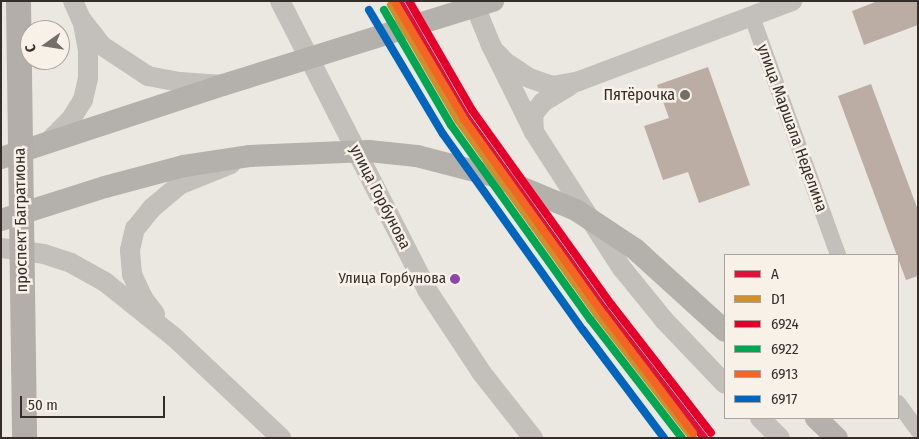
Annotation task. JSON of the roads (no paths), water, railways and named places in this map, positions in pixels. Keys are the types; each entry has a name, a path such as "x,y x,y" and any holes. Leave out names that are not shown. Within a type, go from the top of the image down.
{"main road":[{"name":"проспект Багратиона","path":"18,1 24,438"},
{"path":"1,158 223,85 493,1"},
{"path":"1,220 105,187 184,166 250,156 369,150 417,156 494,176 576,210 635,249 724,330"},
{"path":"817,419 837,438"}],"street":[{"name":"улица Горбунова","path":"280,1 428,290 481,372 533,438"},
{"path":"473,1 491,45 534,132 621,267 664,320 724,383"},
{"path":"491,45 504,61 529,78 552,86 578,80 749,9 792,1"},
{"name":"улица Маршала Неделина","path":"749,9 838,254"},
{"path":"77,10 101,45 148,76 180,82 223,85"},
{"path":"47,143 71,119 82,100 88,82 88,50 77,10"},
{"path":"534,132 532,114 543,102 578,80"},
{"path":"174,336 143,298 132,274 130,250 135,229 152,208 179,185 250,156"},
{"path":"1,248 44,254 71,263 105,282 174,336 281,438"},
{"path":"899,404 918,431"},
{"path":"761,419 780,438"}],"place":[{"name":"Пятёрочка","path":"685,95"},
{"name":"Улица Горбунова","path":"455,279"}]}
